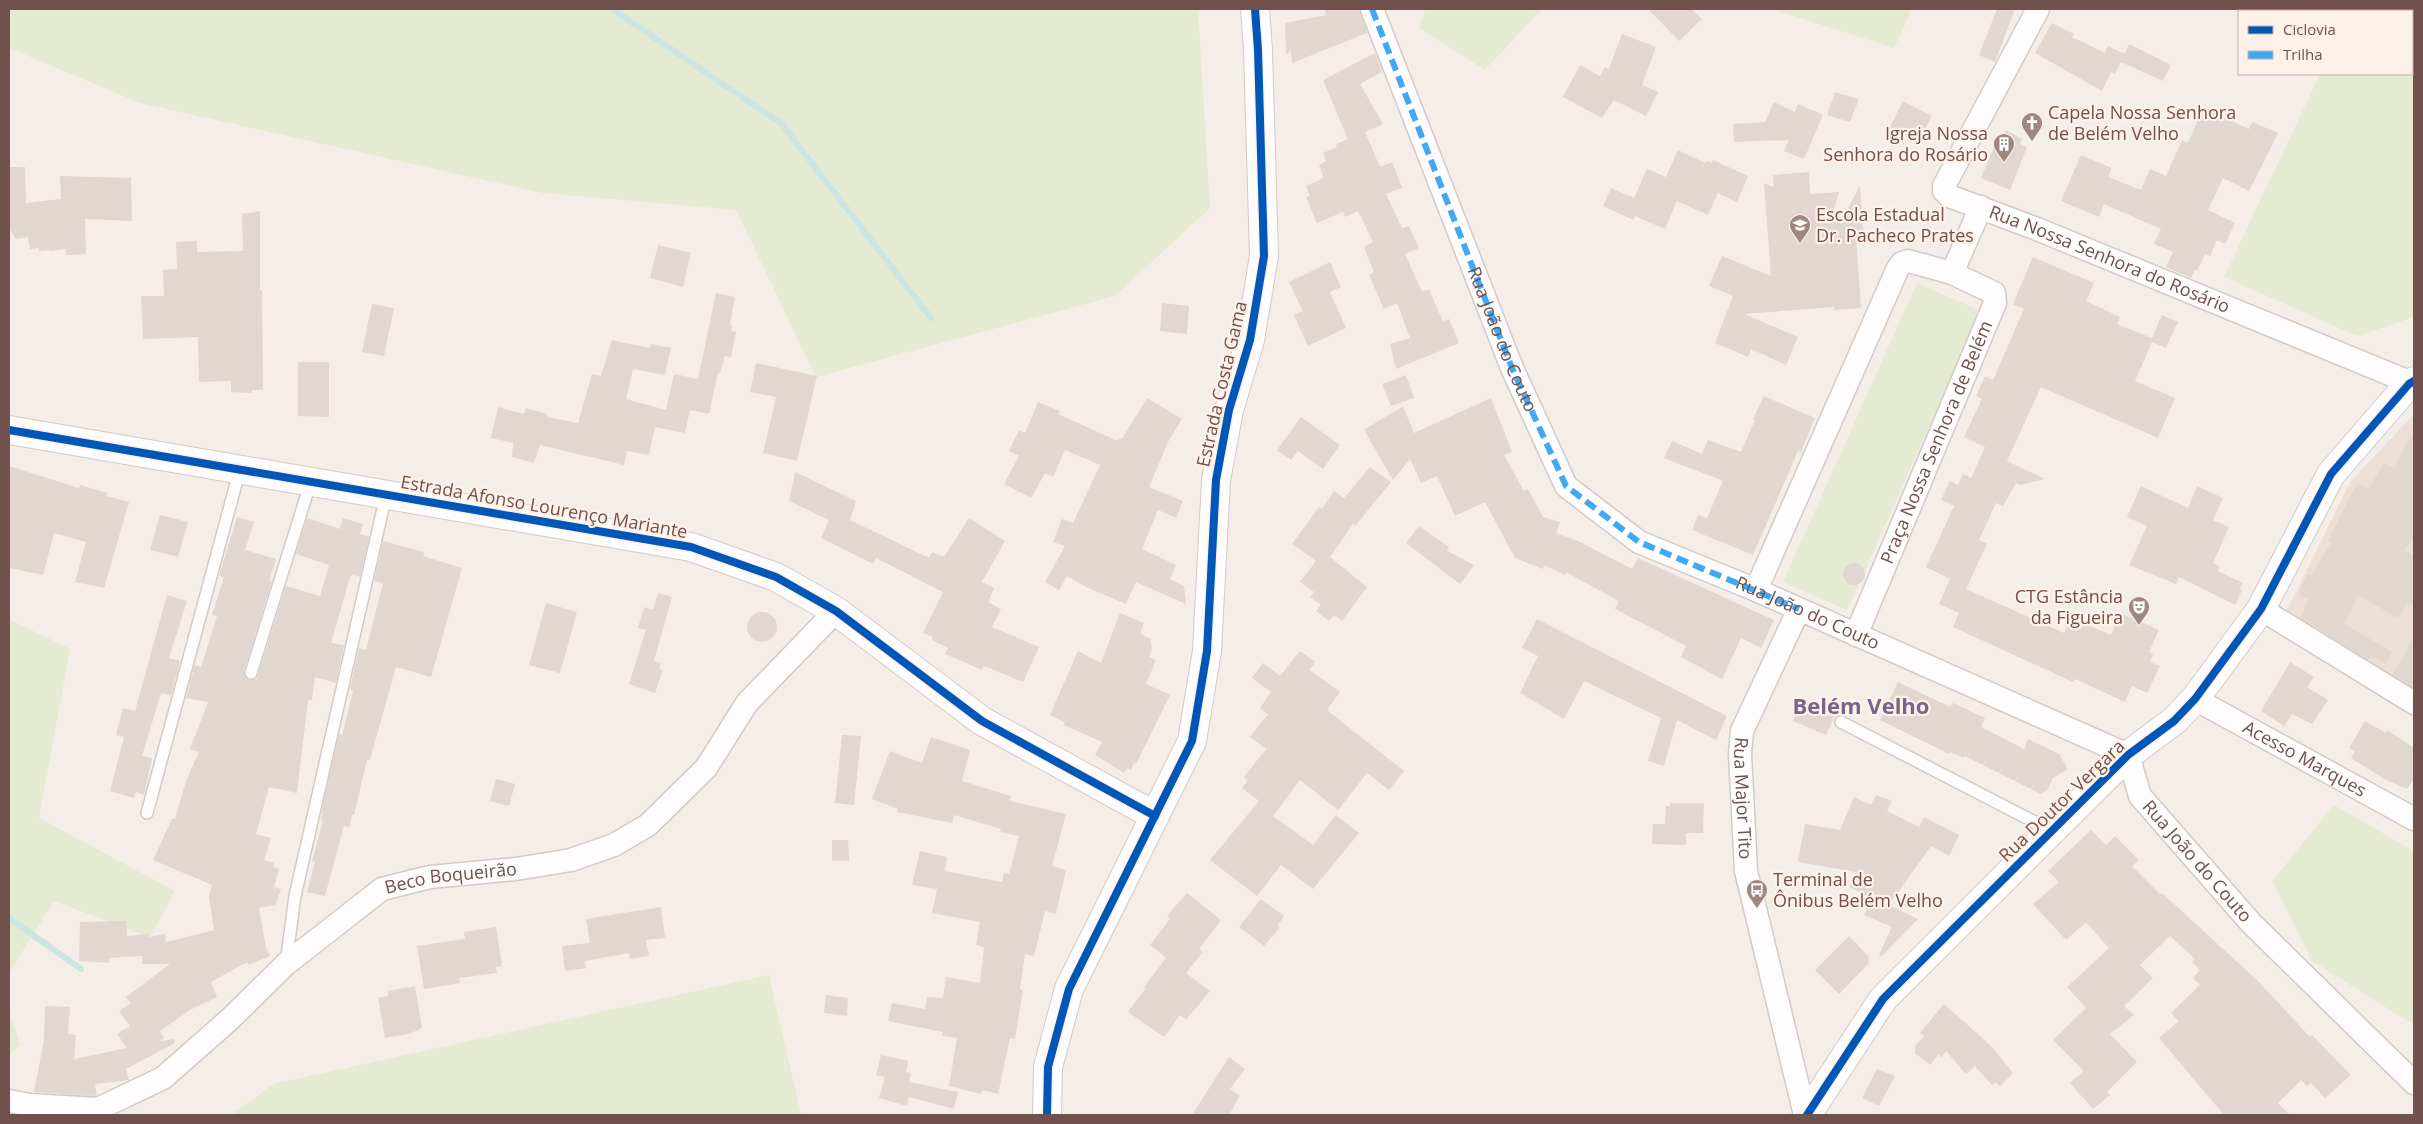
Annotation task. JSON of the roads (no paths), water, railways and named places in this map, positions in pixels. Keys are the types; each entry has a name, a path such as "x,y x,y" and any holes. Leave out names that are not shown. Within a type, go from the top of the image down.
{"main road":[{"name":"Estrada Costa Gama","path":"1047,1115 1048,1067 1069,989 1192,741 1207,651 1216,480 1229,410 1250,340 1264,256 1258,50 1255,9"},
{"name":"Rua Doutor Vergara","path":"1806,1115 1883,999 2128,755 2168,727 2195,699 2261,609 2331,474 2412,383"},
{"name":"Estrada Afonso Lourenço Mariante","path":"9,430 240,468 691,547 776,577 836,612 982,721 1154,816"}],"street":[{"name":"Rua João do Couto","path":"1372,9 1512,368 1566,486 1639,542 1756,590 2128,755 2140,796 2218,886 2251,923 2414,1083"},
{"name":"Rua Nossa Senhora do Rosário","path":"2038,9 1944,186 1944,191 1949,196 1981,207 2412,383"},
{"path":"1952,273 1981,207"},
{"name":"Praça Nossa Senhora de Belém","path":"1756,590 1898,268 1908,261 1952,273 1994,293 1995,303 1856,634"},
{"name":"Rua Major Tito","path":"1799,609 1742,731 1740,754 1746,871 1806,1115"},
{"path":"2261,609 2414,703"},
{"name":"Beco Boqueirão","path":"9,1101 30,1106 98,1109 163,1078 229,1020 286,964 382,889 430,877 571,860 614,844 648,826 706,768 747,703 836,612"},
{"name":"Acesso Marques","path":"2195,699 2414,819"}],"lane":[{"path":"147,812 240,468"},
{"path":"251,673 311,481"},
{"path":"286,964 295,896 386,495"},
{"path":"1841,722 2052,831"}],"waterway":[{"path":"612,9 781,123 931,318"},
{"path":"9,918 81,969"}],"place":[{"name":"Capela Nossa Senhora de Belém Velho","path":"2032,142"},
{"name":"Igreja Nossa Senhora do Rosário","path":"2004,163"},
{"name":"Escola Estadual Dr. Pacheco Prates","path":"1800,244"},
{"name":"CTG Estância da Figueira","path":"2139,626"},
{"name":"Terminal de Ônibus Belém Velho","path":"1757,909"}],"district":[{"name":"Belém Velho","path":"1861,706"}]}
